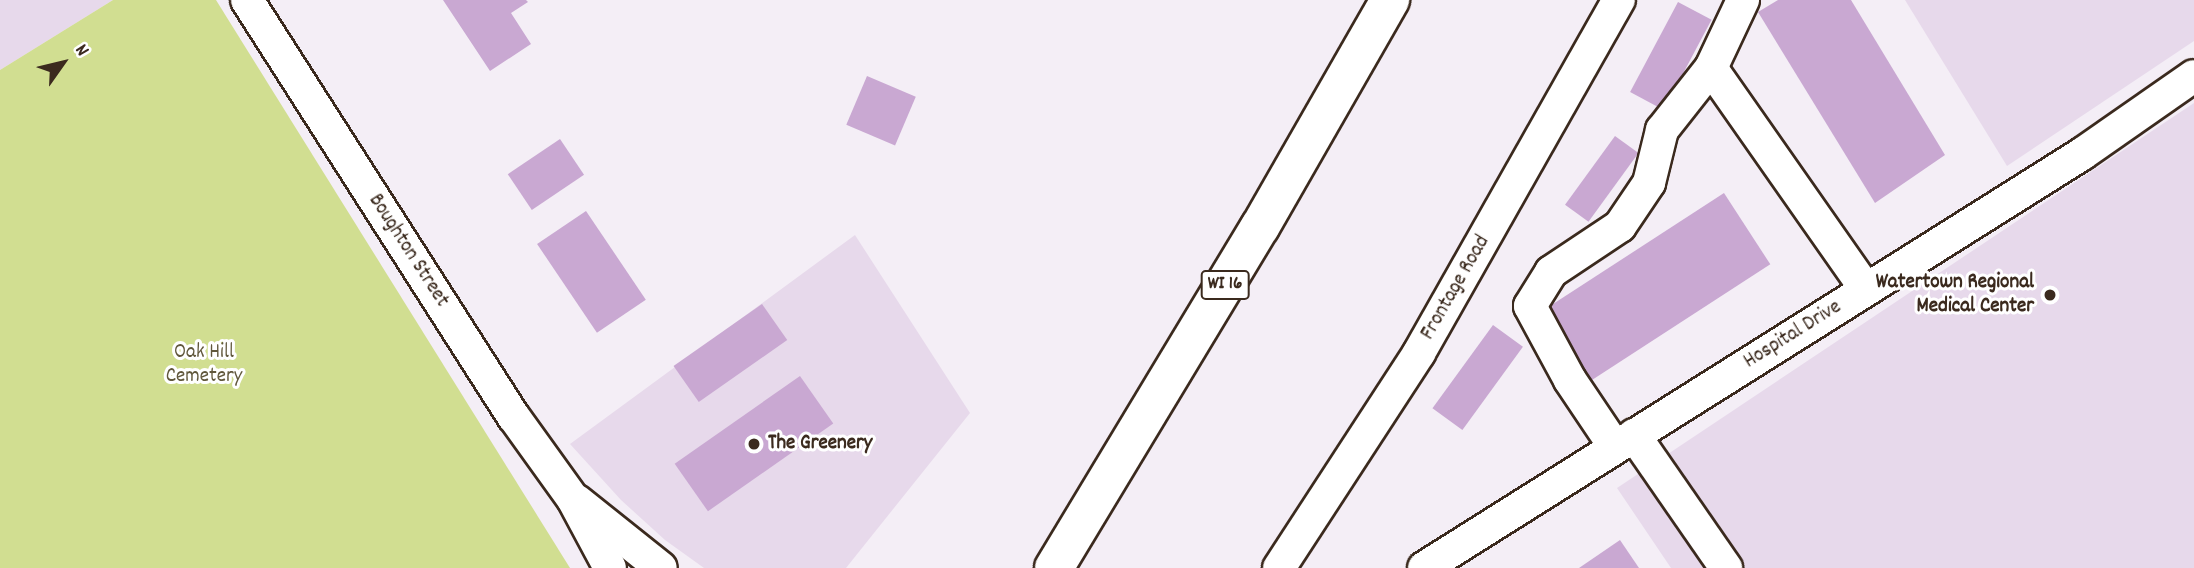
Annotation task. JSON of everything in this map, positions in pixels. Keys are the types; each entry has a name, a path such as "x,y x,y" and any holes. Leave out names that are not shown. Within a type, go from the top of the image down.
{"highway":[{"name":"WI 16","path":"1054,568 1260,227 1390,0"}],"street":[{"name":"Boughton Street","path":"247,0 514,417 573,499 610,568"},
{"name":"Frontage Road","path":"1279,568 1419,353 1619,0"},
{"path":"1726,568 1625,441 1570,380 1530,306 1551,272 1620,226 1649,183 1662,130 1711,68 1743,0"},
{"path":"1711,68 1866,289"},
{"name":"Hospital Drive","path":"1424,568 2082,154 2194,76"},
{"name":"Boughton Street","path":"573,499 661,568"}],"shaded area":[{"path":"0,0 113,0 0,70"},
{"path":"1905,0 2194,0 2194,41 2007,166"},
{"name":"Watertown Regional Medical Center","path":"2194,103 2194,568 1671,568 1617,488"},
{"path":"855,235 970,413 846,568 704,568 665,540 621,500 570,444"}],"green space":[{"name":"Oak Hill Cemetery","path":"113,0 216,0 570,568 0,568 0,70"}],"building":[{"path":"443,0 526,0 528,2 511,13 531,44 490,71"},
{"path":"1778,0 1851,0 1945,155 1875,203 1758,12"},
{"path":"1678,2 1712,20 1664,110 1630,92"},
{"path":"867,76 916,97 895,145 846,125"},
{"path":"1615,136 1638,153 1588,222 1565,205"},
{"path":"560,139 584,175 532,210 508,174"},
{"path":"1724,193 1770,264 1591,381 1545,310"},
{"path":"586,211 646,300 597,333 537,244"},
{"path":"762,304 787,340 699,402 674,366"},
{"path":"1493,325 1523,347 1462,430 1432,408"},
{"name":"The Greenery","path":"800,376 833,424 708,511 675,464"},
{"path":"1620,540 1639,568 1579,568"}],"place":[{"name":"Watertown Regional Medical Center","path":"2050,295"},
{"name":"The Greenery","path":"754,444"}]}
